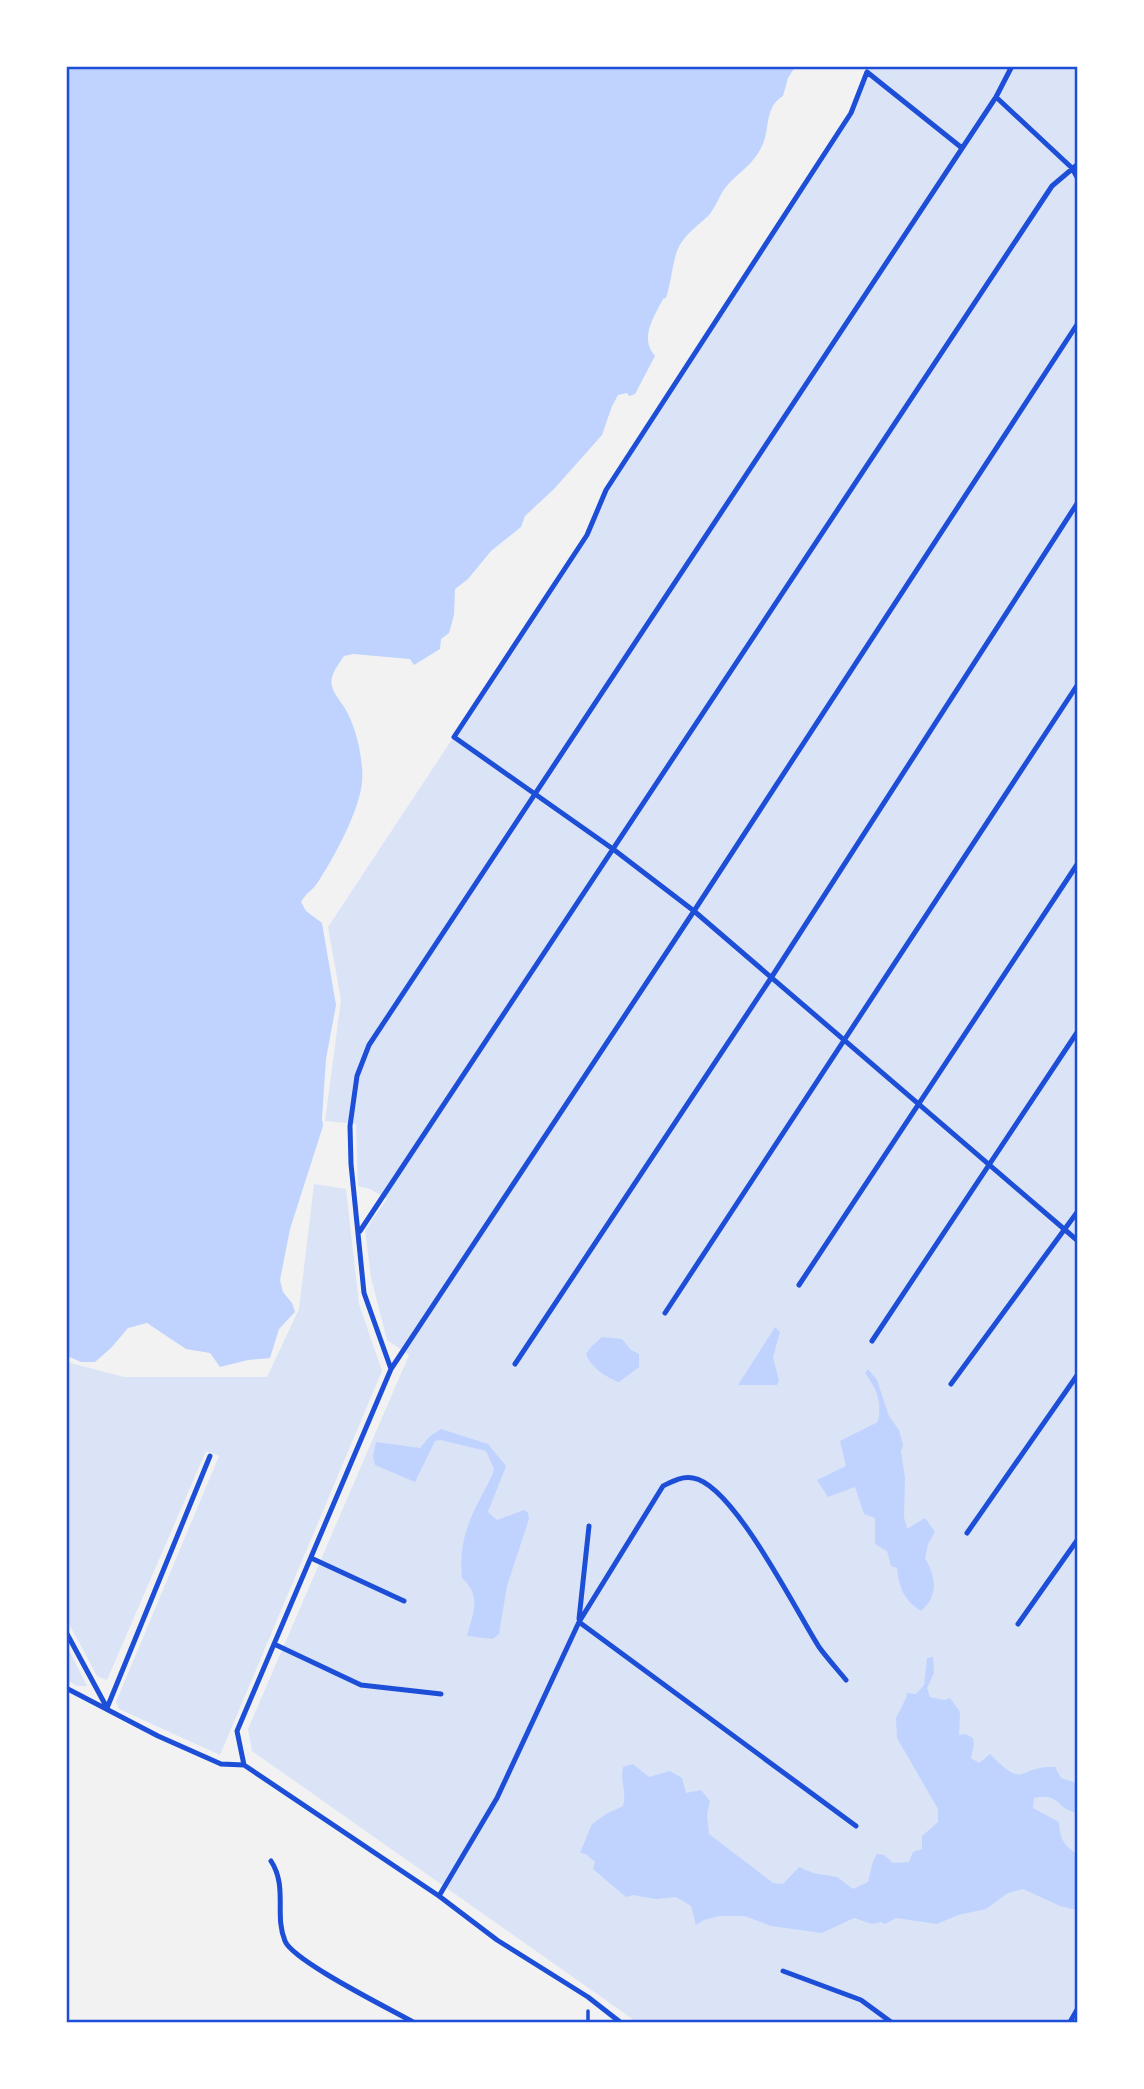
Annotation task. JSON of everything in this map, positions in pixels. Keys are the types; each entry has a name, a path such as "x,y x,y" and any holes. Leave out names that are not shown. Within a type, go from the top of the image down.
{"lane":[{"path":"391,1369 364,1293 360,1231 351,1164 350,1126 357,1076 369,1045 996,97 1011,68"},
{"path":"962,148 867,72 851,113 606,490 587,535 454,737 694,911 1077,1241"},
{"path":"996,97 1075,166 1077,179"},
{"path":"360,1231 1052,186 1075,166"},
{"path":"244,1765 237,1731 391,1369 694,911 1077,323"},
{"path":"515,1364 771,978 1077,502"},
{"path":"665,1314 1077,684"},
{"path":"799,1285 1077,863"},
{"path":"872,1341 1077,1031"},
{"path":"951,1384 1077,1211"},
{"path":"967,1533 1077,1374"},
{"path":"107,1708 210,1456"},
{"path":"439,1896 497,1798 579,1622 663,1486 680,1478 695,1478 718,1490 736,1511 821,1650 846,1680"},
{"path":"579,1622 589,1526"},
{"path":"1018,1625 1077,1539"},
{"path":"311,1558 404,1601"},
{"path":"579,1622 856,1826"},
{"path":"66,1632 107,1708"},
{"path":"275,1644 361,1685 441,1694"},
{"path":"66,1688 221,1764 244,1765 439,1896 497,1940 588,1997 620,2022"},
{"path":"271,1861 281,1887 281,1925 286,1943 296,1954 343,1984 413,2022"},
{"path":"783,1971 861,2000 891,2022"},
{"path":"1070,2022 1077,2008"}],"shaded area":[{"path":"867,67 1077,67 1077,2022 634,2022 252,1751 248,1729 409,1355 387,1340 371,1278 365,1230 387,1199 370,1189 358,1186 356,1124 325,1121 341,1000 328,927 587,535 606,490 851,113"},
{"path":"314,1184 346,1189 359,1304 382,1371 220,1755 119,1709 116,1702 219,1456 206,1451 107,1680 97,1676 67,1620 67,1362 124,1377 267,1377 299,1309"},
{"path":"67,1646 87,1686 77,1686 67,1680"}],"water":[{"path":"66,67 795,67 788,78 783,96 770,113 764,141 758,154 725,188 714,209 680,245 666,298 652,320 648,335 650,349 655,356 635,394 618,395 602,435 554,489 525,516 521,527 491,551 468,579 455,589 454,615 449,633 441,639 440,649 414,665 410,659 353,654 344,656 333,674 333,689 348,714 357,738 362,783 356,807 338,848 318,882 301,902 306,911 322,923 336,1005 326,1059 323,1126 290,1229 280,1280 283,1292 295,1312 279,1329 270,1358 220,1367 210,1353 186,1349 147,1323 128,1328 95,1362 81,1362 67,1356"},
{"path":"775,1327 780,1332 773,1357 779,1381 777,1385 738,1385"},
{"path":"602,1337 622,1339 631,1350 639,1354 639,1367 619,1382 600,1371 586,1354"},
{"path":"868,1369 877,1380 889,1416 899,1430 903,1445 904,1517 907,1529 925,1518 935,1532 928,1544 925,1558 932,1572 933,1592 921,1611 903,1593 897,1568 891,1566 887,1551 875,1544 875,1518 864,1514 855,1487 828,1497 817,1480 846,1466 840,1441 878,1422 879,1402 865,1373"},
{"path":"441,1429 488,1444 506,1466 488,1512 497,1520 524,1510 528,1513 529,1519 507,1586 499,1634 493,1639 467,1636 474,1598 462,1578 461,1563 468,1524 494,1469 486,1451 441,1440 435,1441 415,1482 375,1465 373,1456 376,1442 420,1448 430,1436"},
{"path":"933,1657 934,1673 927,1688 930,1697 944,1700 950,1698 960,1712 959,1735 965,1734 973,1738 971,1758 979,1763 990,1754 1010,1772 1017,1774 1043,1767 1055,1767 1061,1778 1077,1783 1077,1813 1049,1797 1034,1798 1033,1808 1059,1822 1063,1841 1077,1854 1077,1910 1060,1906 1023,1889 1008,1893 986,1909 958,1915 937,1924 896,1918 885,1924 872,1924 854,1918 822,1933 771,1926 745,1916 719,1916 696,1925 691,1906 676,1897 626,1897 593,1869 595,1862 586,1854 580,1853 592,1824 623,1806 623,1767 633,1764 649,1777 670,1771 682,1778 686,1793 701,1790 710,1801 707,1814 709,1834 773,1883 783,1884 799,1867 813,1873 837,1877 853,1889 868,1882 877,1854 884,1855 893,1863 909,1862 913,1852 922,1849 922,1836 938,1822 938,1809 897,1738 896,1718 906,1693 916,1694 924,1685 927,1658"}]}
